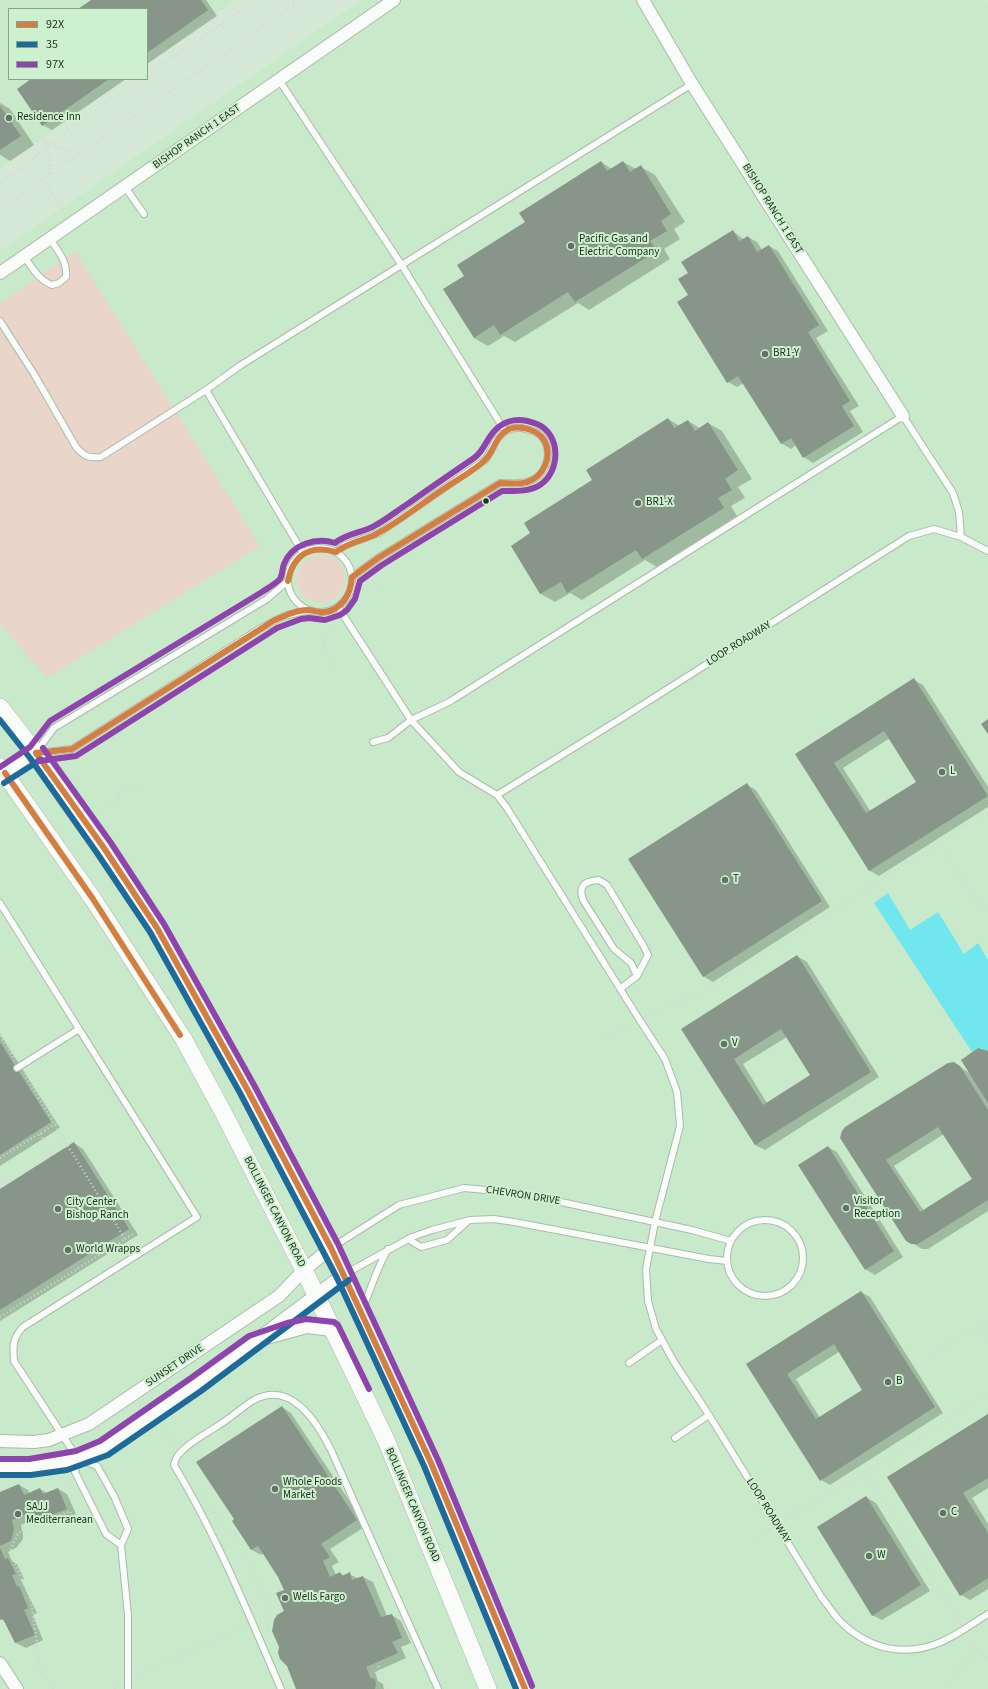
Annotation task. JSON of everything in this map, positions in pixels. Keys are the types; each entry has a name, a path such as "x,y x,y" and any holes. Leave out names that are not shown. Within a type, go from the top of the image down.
{"main road":[{"path":"0,707 36,753 104,848 157,928 247,1089 344,1274 431,1463 525,1689"},
{"path":"2,772 36,753"},
{"name":"BOLLINGER CANYON ROAD","path":"2,772 93,899 182,1038 304,1270 386,1440 488,1689"}],"street":[{"name":"BISHOP RANCH 1 EAST","path":"0,272 50,239 394,0"},
{"name":"BISHOP RANCH 1 EAST","path":"643,0 692,84 903,416"},
{"name":"SUNSET DRIVE","path":"0,1442 34,1442 49,1440 89,1424 279,1296 304,1270 331,1248"},
{"path":"0,1467 30,1467 78,1459 104,1448 196,1385 344,1274"},
{"path":"252,1342 307,1327 332,1330"},
{"path":"0,1663 17,1689"}],"lane":[{"path":"279,80 401,264 505,431"},
{"path":"0,321 34,374 76,447 84,455 90,458 101,457 206,390 240,365 692,84"},
{"path":"125,187 144,214"},
{"path":"24,256 39,277 45,282 52,285 59,283 66,277 67,270 65,263 50,239"},
{"path":"206,390 303,553"},
{"path":"373,742 388,738 411,720 456,698 903,416 953,493 959,512 961,537"},
{"path":"336,552 345,545 379,533 485,460 492,452 494,443 505,431 514,427 522,427 540,435 545,443 547,460 544,471 539,477 531,481 521,483 500,483 378,558 352,577"},
{"name":"LOOP ROADWAY","path":"496,796 909,536 934,529 961,537 988,551"},
{"path":"36,753 72,749 259,628 284,616 309,610 325,612 338,607 348,597 352,585 352,577 346,560 336,552 319,548 303,553 291,566 288,581 290,591 297,602 309,610"},
{"path":"36,753 54,728 267,599 288,581"},
{"name":"LOOP ROADWAY","path":"338,607 411,720 459,772 496,796 508,808 665,1059 677,1092 680,1126 655,1222 646,1269 648,1301 656,1329 674,1362 709,1415 822,1598 842,1623 860,1638 880,1647 902,1651 922,1648 942,1642 988,1614"},
{"path":"620,989 637,976 648,955 644,945 607,885 599,880 586,882 582,887 581,894 583,900 614,949 631,963 637,976"},
{"path":"0,903 197,1217 23,1327 16,1335 13,1347 14,1361 78,1459 97,1466 114,1496 128,1529 121,1546 128,1615 128,1689"},
{"path":"18,1067 79,1029"},
{"name":"CHEVRON DRIVE","path":"331,1248 399,1205 464,1188 519,1193 717,1236 731,1241"},
{"path":"344,1274 408,1239 432,1230 470,1220 494,1219 709,1259 727,1261"},
{"path":"408,1239 421,1247 447,1240 470,1220"},
{"path":"761,1220 774,1221 786,1226 795,1235 801,1246 803,1259 801,1271 794,1282 784,1290 773,1295 760,1296 748,1292 737,1284 730,1274 727,1261 731,1241 739,1230 749,1223 761,1220"},
{"path":"361,1312 379,1264 388,1249"},
{"path":"630,1363 662,1340"},
{"path":"281,1689 214,1536 196,1501 174,1465 179,1454 254,1400 275,1394 292,1400 305,1409 320,1428 438,1689"},
{"path":"675,1438 709,1415"},
{"path":"78,1459 75,1472 106,1534 121,1546"}],"path":[{"path":"148,74 256,0"},
{"path":"293,6 294,0"},
{"path":"0,209 302,0"},
{"path":"0,182 51,144 60,141 69,128 140,80"},
{"path":"49,175 50,158 44,140 68,151 82,153"},
{"path":"43,179 72,223"},
{"path":"374,583 380,592"},
{"path":"332,671 323,646 329,628 336,624"},
{"path":"102,810 119,798 120,792 130,786 140,789"},
{"path":"647,1016 705,991 988,812"},
{"path":"939,843 983,912 988,909"},
{"path":"604,1040 628,1026"},
{"path":"0,1036 125,1239"},
{"path":"0,1158 55,1124"},
{"path":"40,1134 53,1155"},
{"path":"0,1187 68,1146"},
{"path":"0,1317 133,1234"},
{"path":"928,1357 988,1320"},
{"path":"979,1325 988,1339"},
{"path":"785,1520 865,1472 988,1392"},
{"path":"165,1429 179,1454"},
{"path":"865,1472 959,1621"},
{"path":"61,1477 69,1483 72,1489"},
{"path":"198,1485 226,1532 233,1529 271,1614 266,1631 269,1638"},
{"path":"53,1689 41,1672 37,1634 31,1601 10,1552 18,1533 70,1510 72,1518 85,1513 81,1507"},
{"path":"754,1539 766,1532"},
{"path":"115,1689 113,1684 271,1614"},
{"path":"971,1639 977,1649 988,1658"},
{"path":"951,1686 953,1676 977,1649"},
{"path":"378,1666 388,1689"}],"shaded area":[{"path":"0,0 236,0 148,63 148,8 8,8 8,80 125,80 0,169"},
{"path":"361,0 986,0 988,3 988,1689 0,1689 0,251"},
{"path":"75,251 260,546 47,678 0,624 0,304"},
{"path":"316,555 326,555 338,562 345,574 345,584 338,596 326,603 316,603 308,599 301,592 297,584 297,574 301,566 308,559"}],"water":[{"path":"888,893 910,930 938,912 964,954 978,943 988,960 988,1051 978,1048 972,1052 874,903"}],"building":[{"path":"91,0 201,0 208,10 148,52 148,8 79,8"},
{"path":"30,80 108,80 42,126 17,89"},
{"name":"Residence Inn","path":"0,106 21,136 0,150"},
{"name":"Pacific Gas and Electric Company","path":"601,161 607,171 623,161 630,172 641,165 671,214 661,221 667,231 650,241 657,251 575,302 568,292 500,335 494,325 474,338 443,289 464,276 457,265 525,222 519,213"},
{"name":"BR1-Y","path":"733,230 739,241 748,236 757,252 769,245 819,325 808,332 850,401 842,406 854,426 803,458 791,438 781,444 738,376 727,383 677,302 688,295 678,279 688,273 681,262"},
{"name":"BR1-X","path":"668,418 674,428 688,420 695,431 708,422 738,470 725,479 732,490 718,498 724,508 642,559 636,550 567,593 561,582 540,594 511,546 530,533 524,523 592,480 586,470"},
{"name":"L","path":"914,678 988,796 869,871 795,754","holes":["884,731 916,782 866,813 834,763"]},
{"path":"988,719 988,734 981,724"},
{"name":"T","path":"747,783 822,901 703,977 628,859"},
{"name":"V","path":"797,955 871,1072 755,1145 681,1029","holes":["781,1029 810,1075 763,1105 734,1059"]},
{"path":"0,1042 51,1122 0,1155"},
{"path":"978,1048 988,1051 988,1103 961,1060"},
{"path":"954,1062 960,1066 988,1110 988,1200 918,1244 911,1244 906,1241 840,1138 845,1127 948,1063","holes":["938,1127 972,1179 920,1212 886,1160"]},
{"name":"City Center Bishop Ranch","path":"74,1142 129,1229 0,1310 0,1189"},
{"name":"Visitor Reception","path":"828,1146 894,1251 865,1270 798,1165"},
{"name":"B","path":"861,1291 935,1407 820,1481 746,1364","holes":["834,1344 862,1390 816,1419 787,1374"]},
{"path":"282,1406 357,1520 321,1544 330,1557 323,1561 330,1577 340,1572 342,1576 350,1572 352,1580 363,1576 381,1617 392,1614 402,1638 392,1642 398,1653 366,1667 371,1679 374,1678 376,1682 375,1689 296,1689 287,1666 280,1659 278,1653 279,1647 272,1631 274,1620 277,1615 284,1611 276,1593 284,1590 278,1577 258,1546 251,1550 232,1521 234,1519 196,1462"},
{"name":"C","path":"988,1414 988,1478 963,1493 988,1533 988,1578 960,1596 887,1477"},
{"path":"19,1484 24,1495 40,1488 43,1494 58,1488 67,1509 51,1515 51,1513 34,1520 31,1512 12,1520 14,1529 12,1538 10,1541 0,1546 0,1492"},
{"name":"W","path":"866,1496 921,1585 872,1616 817,1527"},
{"path":"0,1548 5,1559 8,1558 16,1574 12,1575 17,1587 19,1586 28,1608 24,1610 35,1635 15,1643 3,1619 0,1619"}],"transit line":[{"name":"97X","path":"0,767 30,747 50,721 274,584 280,579 283,566 293,551 305,544 313,542 328,541 335,543 345,537 371,528 380,523 478,455 492,433 504,423 518,420 532,422 545,429 551,436 554,444 555,462 547,479 540,485 527,490 502,491 382,565 360,581 355,599 347,610 340,615 325,620 309,618 301,619 277,628 76,756 39,761"},
{"name":"92X","path":"336,552 341,548 374,535 389,527 472,471 485,460 501,435 509,429 528,429 541,436 544,440 548,453 545,465 538,476 527,482 514,484 500,483 378,558 352,577"},
{"name":"92X","path":"288,581 294,564 304,554 318,550 336,552"},
{"name":"92X","path":"36,753 72,749 273,621 299,611 308,610 322,612 330,611 336,608 341,605 347,595 350,589 352,577"},
{"name":"35","path":"0,720 30,758 97,853 150,932 240,1093 337,1278 424,1466 516,1689"},
{"name":"97X","path":"43,748 111,843 164,924 254,1085 338,1244 438,1460 532,1686"},
{"name":"92X","path":"36,753 104,848 157,928 247,1089 331,1248 431,1463 525,1689"},
{"name":"35","path":"4,783 40,760"},
{"name":"92X","path":"5,773 93,899 180,1035"},
{"name":"35","path":"0,1475 31,1475 67,1470 108,1455 201,1391 349,1280"},
{"name":"97X","path":"0,1459 29,1459 76,1451 100,1441 249,1336 287,1323 306,1319 334,1322 338,1325 369,1389"}],"place":[{"name":"Residence Inn","path":"9,118"},
{"name":"Pacific Gas and Electric Company","path":"571,246"},
{"name":"BR1-Y","path":"765,354"},
{"name":"BR1-X","path":"638,503"},
{"name":"L","path":"942,772"},
{"name":"T","path":"725,880"},
{"name":"V","path":"724,1044"},
{"name":"Visitor Reception","path":"846,1208"},
{"name":"City Center Bishop Ranch","path":"58,1209"},
{"name":"World Wrapps","path":"68,1250"},
{"name":"B","path":"888,1382"},
{"name":"Whole Foods Market","path":"275,1489"},
{"name":"C","path":"943,1513"},
{"name":"SAJJ Mediterranean","path":"18,1514"},
{"name":"W","path":"869,1556"},
{"name":"Wells Fargo","path":"285,1598"}]}
